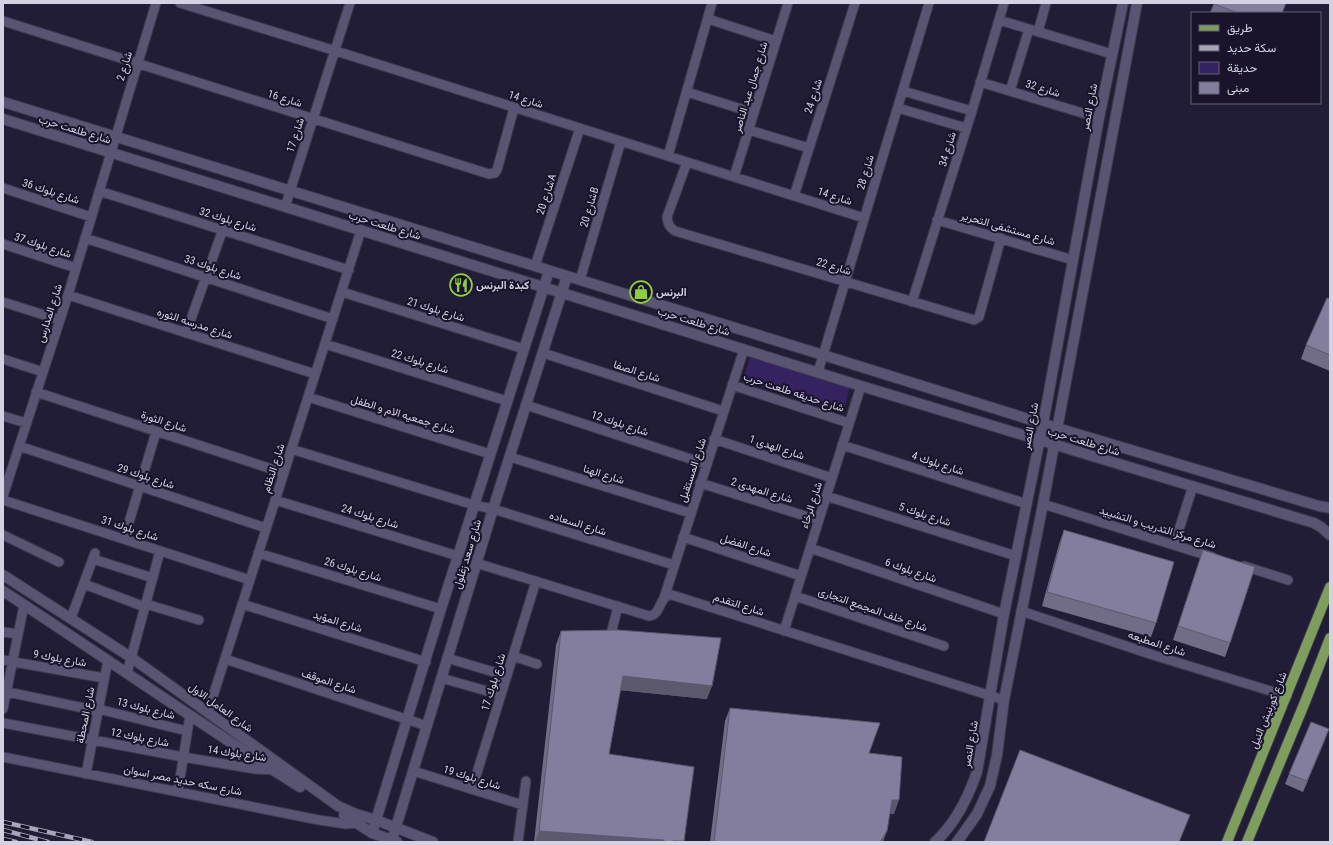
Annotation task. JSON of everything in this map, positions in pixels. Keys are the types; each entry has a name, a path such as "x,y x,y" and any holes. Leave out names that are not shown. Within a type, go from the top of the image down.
{"main road":[{"name":"شارع كورنيش النيل","path":"1227,842 1330,587"},
{"path":"1247,842 1330,638"}],"street":[{"name":"شارع 2","path":"115,136 156,3"},
{"name":"شارع 14","path":"180,3 864,218"},
{"name":"شارع 17","path":"285,207 336,51 350,3"},
{"path":"668,156 712,3"},
{"name":"شارع جمال عبد الناصر","path":"734,177 788,3"},
{"name":"شارع 24","path":"794,196 855,3"},
{"name":"شارع 28","path":"818,372 929,3"},
{"name":"شارع 34","path":"912,302 1004,3"},
{"path":"1010,91 1033,31 1046,3"},
{"name":"شارع النصر","path":"935,842 951,825 962,808 973,784 982,753 1004,614 1043,424 1099,118 1123,3"},
{"path":"957,842 977,814 990,786 997,755 1004,700 1105,181 1137,3"},
{"path":"708,19 776,41"},
{"path":"999,20 1112,54"},
{"name":"شارع 16","path":"3,21 136,64 492,174 497,170 514,108"},
{"name":"شارع 32","path":"980,82 1099,118"},
{"path":"903,91 972,111"},
{"path":"687,92 754,113"},
{"name":"شارع طلعت حرب","path":"3,102 1043,424 1330,508"},
{"path":"898,108 966,128"},
{"name":"شارع طلعت حرب","path":"3,119 861,386 1314,523 1330,535"},
{"name":"شارع 20A","path":"536,266 580,128"},
{"path":"749,130 809,148"},
{"name":"شارع المدارس","path":"3,496 6,476 19,446 60,320 115,136"},
{"name":"شارع 20B","path":"580,280 621,141"},
{"name":"شارع 22","path":"687,162 667,217 670,228 674,231 971,319 977,319 980,314 1001,238"},
{"path":"1088,178 1105,181"},
{"name":"شارع بلوك 36","path":"3,188 92,217"},
{"name":"شارع بلوك 32","path":"99,191 349,270"},
{"name":"شارع مستشفى التحرير","path":"937,220 1073,260"},
{"path":"186,333 223,229"},
{"name":"شارع النظام","path":"208,712 361,230"},
{"name":"شارع بلوك 33","path":"85,238 333,319"},
{"name":"شارع بلوك 37","path":"3,244 76,268"},
{"name":"شارع سعد زغلول","path":"372,833 426,662 441,609 549,271"},
{"name":"شارع سعد زغلول","path":"394,841 396,828 476,563 567,276"},
{"name":"شارع بلوك 21","path":"342,292 524,349"},
{"name":"شارع مدرسه الثوره","path":"68,295 315,374"},
{"path":"3,302 60,320"},
{"name":"شارع بلوك 22","path":"325,344 507,401"},
{"name":"شارع المستقبل","path":"664,598 690,513 744,349"},
{"name":"شارع الصفا","path":"543,353 723,411"},
{"path":"3,359 43,372"},
{"name":"شارع حديقه طلعت حرب","path":"732,385 849,423"},
{"name":"شارع الرخاء","path":"784,631 861,386"},
{"name":"شارع الثورة","path":"36,392 284,473"},
{"name":"شارع جمعيه الام و الطفل","path":"308,398 490,454"},
{"name":"شارع بلوك 12","path":"526,405 706,464"},
{"path":"3,416 26,423"},
{"path":"124,539 156,432"},
{"name":"شارع الهدى 1","path":"714,439 832,478"},
{"name":"شارع بلوك 4","path":"842,444 1027,504"},
{"name":"شارع بلوك 29","path":"19,446 266,528"},
{"path":"291,449 474,505"},
{"name":"شارع الهنا","path":"510,457 690,513"},
{"name":"شارع المهدى 2","path":"700,483 818,520"},
{"path":"1174,545 1193,486"},
{"name":"شارع بلوك 5","path":"826,496 1016,556"},
{"name":"شارع بلوك 31","path":"3,500 250,580"},
{"name":"شارع بلوك 24","path":"275,500 458,556"},
{"name":"شارع مركز التدريب و التشييد","path":"1043,504 1220,559"},
{"name":"شارع السعاده","path":"474,505 493,509 674,565"},
{"path":"3,535 59,562"},
{"name":"شارع الفضل","path":"683,537 801,576"},
{"name":"شارع بلوك 6","path":"810,548 1004,614"},
{"path":"127,673 160,551"},
{"name":"شارع بلوك 26","path":"258,553 441,609"},
{"path":"70,618 94,556 153,578"},
{"path":"476,563 650,616 656,614 664,598"},
{"path":"1235,564 1288,580"},
{"name":"شارع العامل الاول","path":"3,574 132,658 338,806 433,842"},
{"name":"شارع بلوك 17","path":"472,790 536,581"},
{"path":"84,584 146,605 199,620"},
{"name":"شارع العامل الاول","path":"3,591 273,770 372,833 394,841"},
{"name":"شارع التقدم","path":"664,598 672,595 1004,700"},
{"name":"شارع خلف المجمع التجارى","path":"795,596 944,646"},
{"name":"شارع المؤيد","path":"242,604 426,662"},
{"path":"3,709 8,661 18,634 24,605"},
{"path":"611,634 618,606"},
{"name":"شارع المطبعه","path":"1021,611 1153,655 1287,696"},
{"path":"3,632 18,634"},
{"path":"513,656 537,664"},
{"path":"447,658 507,676"},
{"name":"شارع المحطة","path":"86,774 108,660"},
{"name":"شارع الموقف","path":"225,660 427,726"},
{"name":"شارع بلوك 9","path":"8,661 104,678"},
{"path":"441,678 501,695"},
{"name":"شارع بلوك 13","path":"5,691 98,710 187,731"},
{"path":"178,792 190,715"},
{"name":"شارع بلوك 12","path":"3,723 183,757"},
{"name":"شارع سكه حديد مصر اسوان","path":"3,757 333,823 358,823"},
{"name":"شارع بلوك 14","path":"183,757 255,769 288,770"},
{"name":"شارع بلوك 19","path":"413,771 523,805"},
{"path":"518,842 526,781"}],"green space":[{"path":"750,357 850,386 844,409 743,381"}],"building":[{"path":"1286,3 1282,12 1235,12 1214,4"},
{"path":"1327,298 1330,299 1330,355 1306,345"},
{"path":"1064,530 1174,562 1156,623 1047,592"},
{"path":"1203,550 1255,567 1230,643 1178,626"},
{"path":"618,630 721,638 712,686 623,676 609,754 694,767 684,841 664,842 664,840 539,831 561,631"},
{"path":"730,708 880,723 869,753 902,757 899,800 892,800 887,831 880,842 714,842"},
{"path":"1311,722 1329,729 1307,781 1289,774"},
{"path":"1020,750 1190,815 1179,842 984,842"}],"railway":[{"path":"3,822 92,842"},
{"path":"3,830 48,842"},
{"path":"3,839 16,842"}],"place":[{"name":"كبدة البرنس","path":"461,285"},
{"name":"البرنس","path":"641,292"}]}
